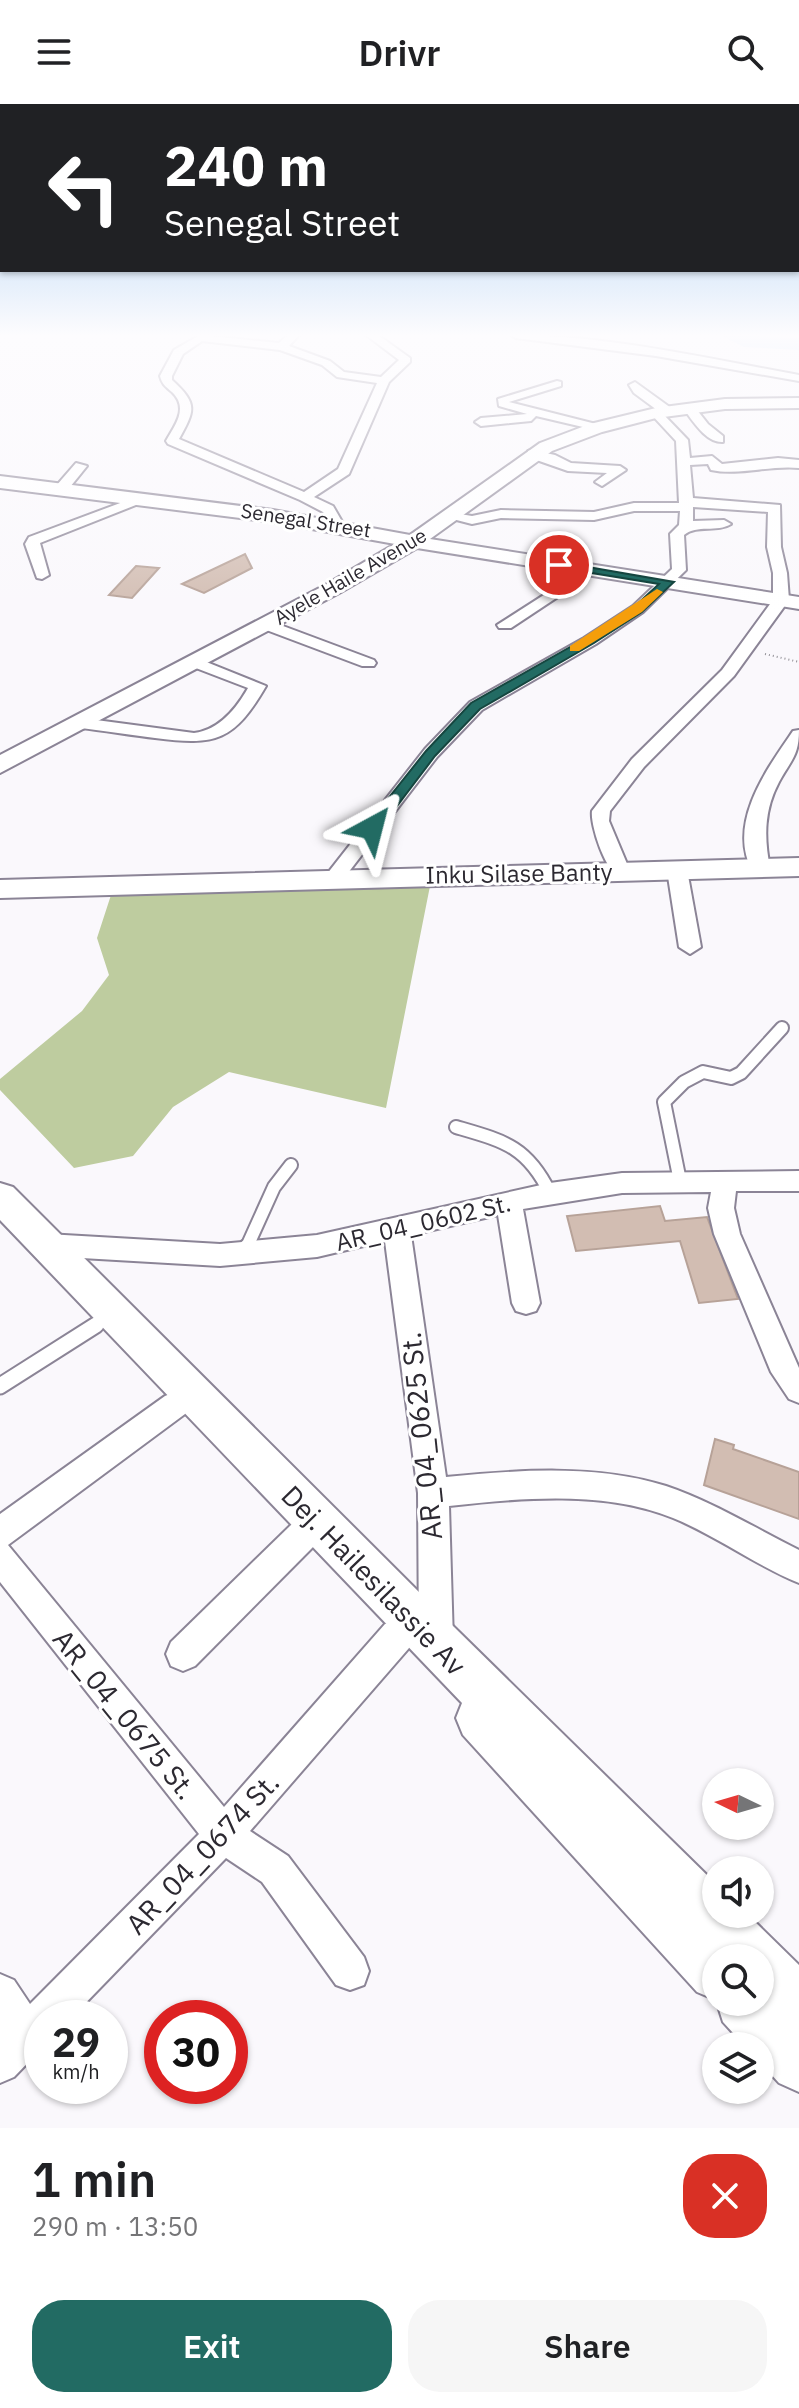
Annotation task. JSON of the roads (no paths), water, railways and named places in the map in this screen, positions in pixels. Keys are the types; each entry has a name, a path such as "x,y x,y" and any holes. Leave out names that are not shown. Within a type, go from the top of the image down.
{"main road":[{"name":"Ayele Haile Avenue","path":"0,765 267,625 416,540 532,454 592,429"},
{"name":"Senegal Street","path":"0,482 337,525 589,570 790,601"},
{"name":"Inku Silase Banty","path":"0,889 799,867"},
{"name":"Dej. Hailesilassie Av","path":"0,1197 416,1640 446,1681 702,1958"},
{"name":"Dej. Hailesilassie Av","path":"0,1226 303,1535 738,1944"},
{"path":"774,1979 799,2003"},
{"path":"756,2016 799,2063"}],"street":[{"path":"178,429 172,441 305,497 328,509 337,525"},
{"path":"305,497 335,479 350,461 360,429"},
{"path":"674,429 680,437 685,462 686,526"},
{"path":"707,429 719,439"},
{"path":"532,454 551,458 568,467 620,470 602,482"},
{"path":"685,462 712,460 722,468 778,462 799,464"},
{"path":"61,489 81,466"},
{"path":"42,575 32,544 34,540 144,499"},
{"path":"448,516 472,520 501,514 594,516 634,507 686,504 775,508 774,547 790,601 638,763 601,811 600,821 620,871"},
{"path":"334,878 431,753 476,706 590,641 638,609 679,570 677,534 686,526 724,524"},
{"path":"505,625 589,570"},
{"path":"267,625 368,663"},
{"path":"81,723 194,738 219,734 258,686 194,662"},
{"path":"760,868 754,843 754,822 761,796 799,735"},
{"path":"677,870 690,947"},
{"name":"AR_04_0602 St.","path":"47,1245 220,1255 244,1253 317,1246 550,1193 622,1183 799,1181"},
{"path":"725,1182 721,1208 727,1234 780,1362 799,1390"},
{"path":"509,1202 526,1303"},
{"name":"AR_04_0625 St.","path":"397,1230 433,1493 416,1640"},
{"path":"0,1533 175,1405"},
{"path":"433,1493 494,1486 637,1493 699,1515 799,1567"},
{"path":"183,1654 303,1535"},
{"name":"AR_04_0675 St.","path":"0,1557 223,1835 275,1869 350,1971"},
{"name":"AR_04_0674 St.","path":"59,2000 416,1640"},
{"path":"0,1994 24,2030"},
{"name":"AR_04_0674 St.","path":"0,2063 24,2035"}],"lane":[{"path":"680,1181 664,1102 684,1082 703,1072 731,1078 741,1073 782,1028"},
{"path":"456,1127 503,1141 529,1154 550,1193"},
{"path":"244,1253 274,1187 291,1165"},
{"path":"0,1386 96,1325"}]}
